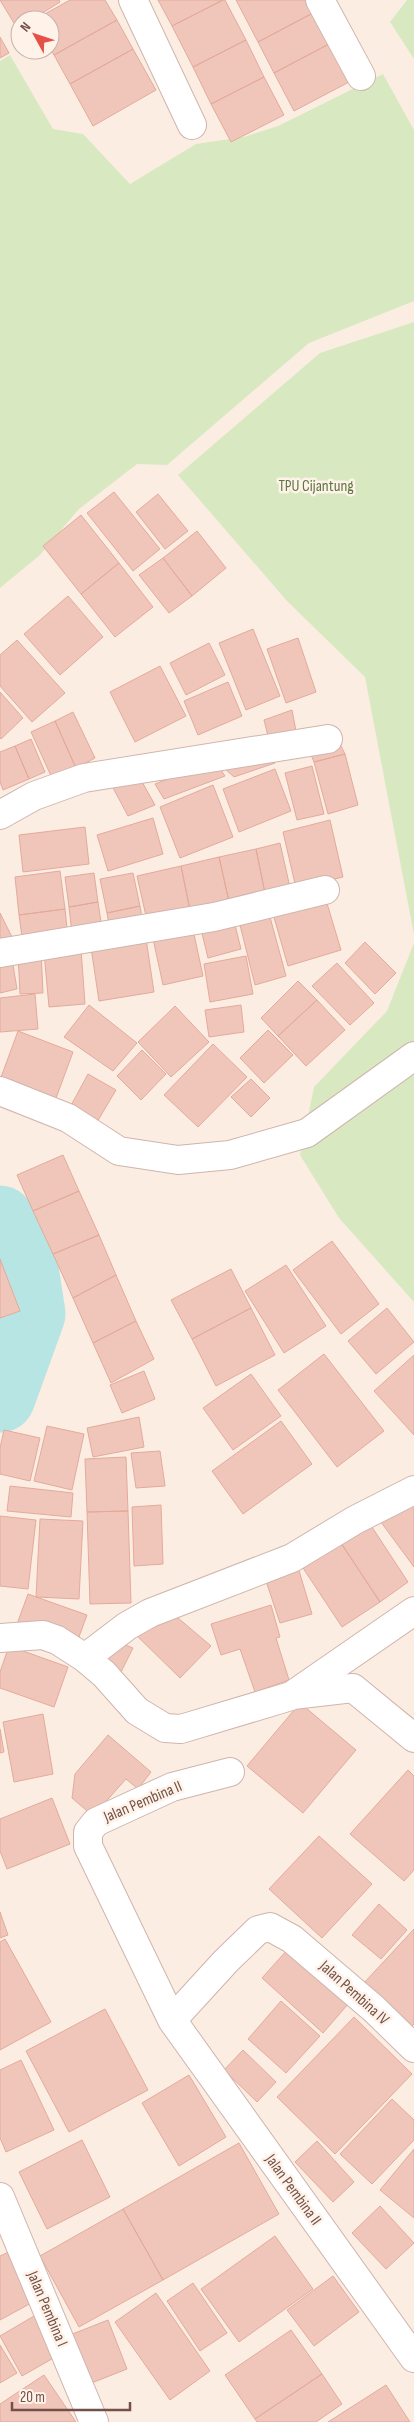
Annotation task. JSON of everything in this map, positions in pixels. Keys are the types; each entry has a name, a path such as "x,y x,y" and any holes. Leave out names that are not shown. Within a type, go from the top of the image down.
{"street":[{"path":"132,0 192,125"},
{"path":"320,0 361,76"},
{"path":"0,815 34,796 84,778 328,738"},
{"path":"0,953 214,917 325,890"},
{"path":"0,1091 68,1118 119,1151 178,1160 230,1155 307,1134 414,1056"},
{"path":"86,1658 127,1626 150,1613 292,1558 355,1520 414,1490"},
{"path":"291,1696 414,1611"},
{"path":"0,1638 43,1635 57,1640 86,1658 104,1674 137,1711 165,1728 182,1729 291,1696 353,1688 414,1738"},
{"name":"Jalan Pembina II","path":"230,1772 172,1786 96,1822 88,1832 88,1846 172,2020 414,2358"},
{"name":"Jalan Pembina IV","path":"172,2020 226,1961 258,1930 264,1927 276,1928 292,1939 374,2010 414,2048"},
{"name":"Jalan Pembina I","path":"0,2197 94,2422"}],"green space":[{"path":"407,0 414,0 414,59 390,22"},
{"path":"10,55 10,60 13,60 53,129 83,134 130,184 196,144 244,137 278,126 383,74 414,130 414,301 309,343 167,465 137,464 79,509 40,555 0,588 0,61"},
{"name":"TPU Cijantung","path":"414,322 414,935 365,677 287,601 178,475 320,353"},
{"path":"414,943 414,1302 339,1218 300,1155 314,1087 387,1011"}],"building":[{"path":"0,0 59,0 60,2 47,10 10,10 10,16"},
{"path":"70,0 105,0 117,20 60,52 60,10 52,10"},
{"path":"158,0 223,0 172,26"},
{"path":"225,0 246,40 193,67 172,26"},
{"path":"236,0 306,0 313,13 258,42"},
{"path":"313,13 329,44 274,73 258,42"},
{"path":"117,20 133,49 70,84 57,60 60,60 60,52"},
{"path":"0,37 9,53 0,58"},
{"path":"246,40 264,77 211,104 193,67"},
{"path":"329,44 349,82 294,111 274,73"},
{"path":"133,49 156,90 93,126 70,84"},
{"path":"264,77 284,115 231,142 211,104"},
{"path":"114,492 160,549 133,571 87,513"},
{"path":"158,494 188,531 165,549 136,512"},
{"path":"81,515 119,563 81,594 43,546"},
{"path":"197,531 226,568 192,596 163,558"},
{"path":"163,558 192,596 169,613 139,575"},
{"path":"119,563 153,607 115,637 81,594"},
{"path":"68,596 103,637 60,675 24,634"},
{"path":"253,629 280,696 246,710 219,643"},
{"path":"298,638 316,692 286,703 267,649"},
{"path":"17,640 65,693 32,722 0,686 0,655"},
{"path":"209,643 225,675 186,695 170,663"},
{"path":"160,666 186,716 135,742 110,692"},
{"path":"228,682 242,716 198,735 184,701"},
{"path":"0,692 23,718 1,739 0,738"},
{"path":"292,710 296,731 269,740 264,720"},
{"path":"73,712 95,758 76,768 55,721"},
{"path":"55,721 76,768 52,778 31,732"},
{"path":"31,739 45,772 29,779 15,746"},
{"path":"339,742 345,754 314,762 309,750"},
{"path":"15,746 29,779 3,790 0,782 0,752"},
{"path":"267,754 275,763 234,777 225,769"},
{"path":"345,754 358,805 328,814 314,762"},
{"path":"215,761 225,776 164,799 155,784"},
{"path":"312,766 324,814 297,820 285,773"},
{"path":"275,769 291,811 239,832 223,789"},
{"path":"137,773 155,805 128,816 111,784"},
{"path":"213,785 233,837 180,858 160,807"},
{"path":"153,818 163,854 108,871 97,835"},
{"path":"330,820 343,877 296,888 283,832"},
{"path":"85,827 89,864 23,872 19,835"},
{"path":"280,843 291,892 266,898 256,849"},
{"path":"256,849 266,898 230,906 219,857"},
{"path":"219,857 230,906 191,915 181,866"},
{"path":"181,866 191,915 148,925 137,876"},
{"path":"60,871 65,909 19,915 15,877"},
{"path":"94,873 98,902 69,907 65,877"},
{"path":"133,873 140,906 107,913 100,879"},
{"path":"323,890 341,950 288,966 271,907"},
{"path":"98,902 102,929 72,933 69,907"},
{"path":"140,906 143,924 110,931 107,913"},
{"path":"65,909 68,938 23,944 19,915"},
{"path":"0,913 13,939 0,946"},
{"path":"233,917 241,949 208,958 200,925"},
{"path":"270,917 286,976 255,985 240,925"},
{"path":"192,925 203,976 163,985 152,934"},
{"path":"145,932 154,992 99,1001 90,941"},
{"path":"365,942 396,973 375,994 345,963"},
{"path":"81,949 85,1004 49,1007 44,952"},
{"path":"41,951 43,993 20,994 18,953"},
{"path":"246,956 253,994 210,1002 204,964"},
{"path":"12,959 17,989 0,993 0,961"},
{"path":"337,963 374,1003 350,1025 312,986"},
{"path":"298,981 317,1000 278,1036 261,1018"},
{"path":"35,994 38,1029 0,1032 0,998"},
{"path":"317,1000 345,1030 306,1066 278,1036"},
{"path":"89,1005 137,1043 113,1071 64,1037"},
{"path":"241,1005 244,1032 209,1037 205,1010"},
{"path":"175,1006 209,1042 171,1077 138,1042"},
{"path":"268,1030 293,1055 264,1083 240,1058"},
{"path":"18,1031 73,1052 52,1109 0,1080"},
{"path":"213,1044 247,1077 198,1127 164,1095"},
{"path":"142,1050 166,1074 141,1100 117,1076"},
{"path":"88,1074 116,1090 97,1122 68,1111"},
{"path":"251,1079 270,1098 251,1117 231,1097"},
{"path":"63,1155 79,1191 33,1211 17,1175"},
{"path":"79,1191 99,1235 53,1254 33,1211"},
{"path":"99,1235 116,1275 73,1298 53,1254"},
{"path":"332,1241 379,1304 341,1334 293,1270"},
{"path":"0,1259 20,1311 0,1318"},
{"path":"286,1265 326,1326 284,1353 245,1291"},
{"path":"231,1269 251,1308 192,1339 171,1300"},
{"path":"116,1275 136,1321 93,1343 73,1298"},
{"path":"251,1308 275,1355 216,1386 192,1339"},
{"path":"387,1308 414,1342 376,1374 348,1341"},
{"path":"136,1321 154,1359 111,1383 93,1343"},
{"path":"324,1354 384,1431 337,1467 278,1390"},
{"path":"414,1355 414,1435 374,1391"},
{"path":"144,1371 155,1399 122,1413 110,1385"},
{"path":"251,1374 281,1416 233,1450 203,1408"},
{"path":"139,1417 144,1447 93,1457 87,1428"},
{"path":"281,1421 312,1464 243,1514 212,1471"},
{"path":"47,1426 84,1434 72,1490 34,1481"},
{"path":"4,1430 40,1438 30,1481 0,1474 0,1448"},
{"path":"160,1451 165,1486 136,1488 131,1453"},
{"path":"126,1457 128,1511 87,1512 85,1459"},
{"path":"10,1486 73,1493 71,1517 7,1511"},
{"path":"414,1494 414,1567 378,1518"},
{"path":"161,1505 163,1564 134,1566 132,1507"},
{"path":"128,1511 131,1603 90,1604 87,1512"},
{"path":"0,1516 36,1520 28,1589 0,1586"},
{"path":"40,1519 83,1521 79,1599 36,1597"},
{"path":"370,1524 408,1582 380,1602 341,1543"},
{"path":"341,1543 380,1602 342,1627 303,1568"},
{"path":"297,1564 312,1614 280,1623 264,1575"},
{"path":"28,1594 87,1615 76,1645 17,1624"},
{"path":"271,1605 280,1637 276,1638 289,1680 255,1692 240,1649 221,1655 211,1624"},
{"path":"171,1612 211,1646 180,1678 130,1629"},
{"path":"115,1641 133,1648 121,1672 102,1664"},
{"path":"9,1646 68,1667 54,1707 0,1688 0,1672"},
{"path":"300,1703 356,1750 303,1813 247,1766"},
{"path":"43,1714 53,1774 14,1782 3,1722"},
{"path":"0,1729 4,1752 0,1753"},
{"path":"108,1735 151,1772 138,1789 126,1779 93,1816 72,1798 75,1774"},
{"path":"408,1770 414,1776 414,1870 404,1881 350,1834"},
{"path":"52,1798 70,1844 7,1869 0,1851 0,1819"},
{"path":"319,1836 372,1884 322,1938 269,1889"},
{"path":"379,1904 407,1930 381,1959 352,1935"},
{"path":"0,1912 8,1935 0,1938"},
{"path":"414,1929 414,2024 410,2028 363,1984"},
{"path":"5,1939 51,2022 0,2050 0,1942"},
{"path":"289,1948 349,2003 323,2033 262,1978"},
{"path":"281,2001 320,2036 286,2073 248,2039"},
{"path":"105,2009 148,2090 69,2132 26,2051"},
{"path":"354,2017 412,2074 335,2154 277,2097"},
{"path":"243,2050 276,2082 257,2102 224,2070"},
{"path":"21,2060 54,2130 6,2152 0,2138 0,2070"},
{"path":"189,2075 226,2137 179,2166 142,2103"},
{"path":"392,2099 414,2120 414,2140 372,2184 340,2154"},
{"path":"82,2140 110,2197 47,2229 19,2172"},
{"path":"317,2141 354,2182 333,2202 295,2162"},
{"path":"239,2143 279,2214 163,2280 123,2209"},
{"path":"414,2149 414,2218 380,2190"},
{"path":"380,2206 414,2243 386,2269 352,2233"},
{"path":"123,2209 163,2280 79,2327 40,2256"},
{"path":"275,2236 313,2289 239,2342 201,2289"},
{"path":"9,2252 35,2301 0,2320 0,2256"},
{"path":"333,2276 359,2312 314,2346 287,2310"},
{"path":"193,2283 227,2333 200,2351 167,2301"},
{"path":"156,2293 210,2371 170,2400 115,2322"},
{"path":"34,2316 57,2356 22,2376 0,2336"},
{"path":"108,2320 127,2369 89,2384 70,2335"},
{"path":"291,2330 322,2374 255,2419 225,2375"},
{"path":"0,2345 17,2373 0,2383"},
{"path":"322,2374 342,2404 316,2422 257,2422 255,2419"},
{"path":"44,2375 76,2422 0,2422 0,2404"},
{"path":"386,2385 410,2422 328,2422"}],"waterway":[{"path":"0,1221 20,1249 30,1314 0,1397"}]}
